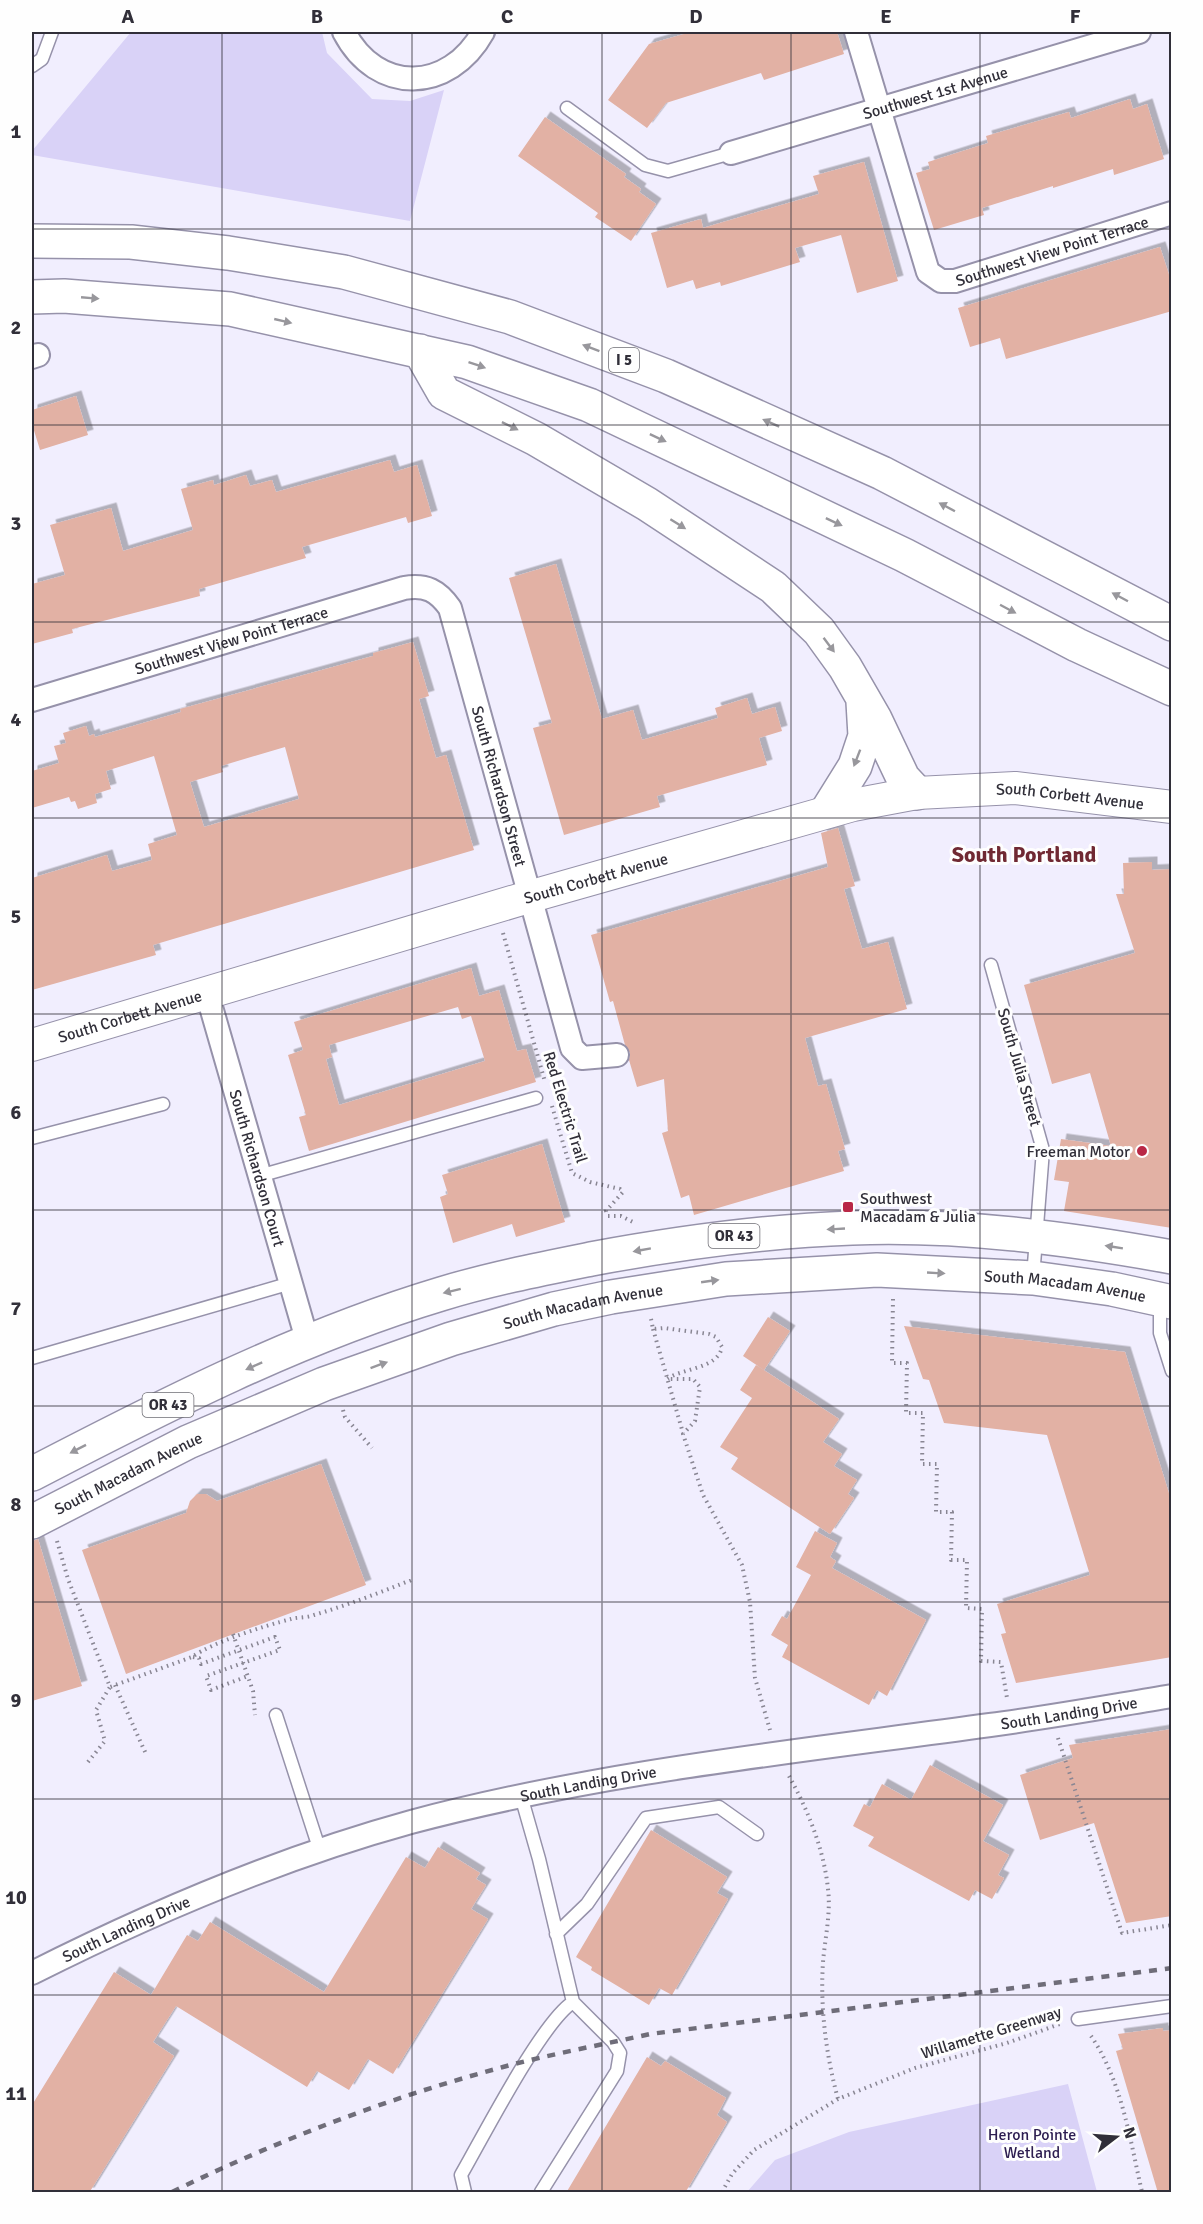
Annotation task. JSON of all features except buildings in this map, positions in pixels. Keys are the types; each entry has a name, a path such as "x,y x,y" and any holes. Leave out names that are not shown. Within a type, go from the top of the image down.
{"main road":[{"name":"I 5","path":"32,241 131,242 228,253 344,272 510,317 666,376 882,473 1172,624"},
{"path":"32,297 64,296 230,309 467,362 589,405 904,555 1077,645 1172,689"},
{"path":"420,351 444,393 536,439 627,492 773,587 819,631 845,667 862,701 875,719 903,778 917,793"},
{"path":"827,811 855,766 865,736 862,701"},
{"name":"OR 43","path":"32,1474 138,1418 308,1343 440,1294 541,1269 640,1250 721,1238 854,1228 932,1228 1036,1236 1172,1257"},
{"name":"South Macadam Avenue","path":"32,1522 209,1433 324,1384 451,1339 554,1310 644,1291 726,1279 810,1273 893,1271 1033,1278 1112,1289 1166,1301"},
{"path":"209,1433 279,1390 303,1367 308,1343"}],"street":[{"path":"344,32 355,49 371,65 389,75 410,79 432,75 451,67 470,50 483,32"},
{"path":"856,32 880,108"},
{"name":"Southwest 1st Avenue","path":"731,153 1139,32"},
{"name":"Southwest View Point Terrace","path":"880,108 928,272 941,281 955,281 1172,213"},
{"name":"Southwest View Point Terrace","path":"32,700 404,588 418,586 431,589"},
{"name":"South Richardson Street","path":"431,589 442,596 450,608 532,896 572,1048 582,1058 617,1055"},
{"name":"South Corbett Avenue","path":"32,1045 827,811 917,793 1015,788 1172,807"},
{"name":"South Richardson Court","path":"207,993 308,1343"},
{"name":"South Landing Drive","path":"32,1973 151,1916 320,1851 409,1823 521,1796 678,1765 1010,1722 1172,1696"}],"lane":[{"path":"32,66 42,59 52,32"},
{"path":"567,108 645,165 668,171 731,153"},
{"name":"South Julia Street","path":"991,965 1043,1150 1033,1278"},
{"path":"260,1176 536,1098"},
{"path":"32,1138 163,1104"},
{"path":"32,1358 291,1283"},
{"path":"1166,1301 1160,1333 1172,1371"},
{"path":"276,1715 320,1851"},
{"path":"521,1796 573,2002 620,2052 617,2071 541,2193"},
{"path":"556,1934 587,1904 646,1818 719,1808 757,1834"},
{"path":"465,2193 461,2175 528,2061 562,2009 573,2002"},
{"path":"1078,2019 1172,2006"}],"path":[{"name":"Red Electric Trail","path":"494,908 548,1091"},
{"name":"Red Electric Trail","path":"551,1101 572,1173 590,1182 621,1189 622,1192 606,1211 608,1215 621,1216 635,1223 640,1250"},
{"path":"893,1271 892,1363 907,1363 906,1413 923,1413 922,1464 937,1464 936,1512 952,1512 951,1560 967,1560 966,1608 982,1609 981,1661 1001,1662 1010,1722"},
{"path":"644,1291 667,1380 703,1495 742,1565 750,1602 755,1678 771,1733"},
{"path":"653,1329 664,1328 709,1334 716,1337 722,1347 721,1352 711,1362 675,1374 667,1380"},
{"path":"667,1380 693,1379 700,1387 695,1420 683,1434"},
{"path":"345,1417 372,1448"},
{"path":"62,1557 110,1687"},
{"path":"88,1762 105,1741 96,1710 110,1687 192,1657 201,1650 234,1636 293,1618 311,1616 342,1607 414,1579"},
{"path":"192,1657 199,1658 201,1664 238,1650 275,1637 280,1650 243,1663 206,1676 211,1690 248,1676 243,1663 238,1650 234,1636"},
{"path":"115,1685 146,1754"},
{"path":"1049,1740 1058,1738 1122,1933 1172,1925"},
{"path":"787,1774 813,1829 828,1890 823,1965 824,2011 829,2067 838,2099"},
{"name":"Willamette Greenway","path":"722,2193 732,2174 754,2150 838,2099 915,2068 1007,2043 1078,2019 1107,2064 1121,2105 1142,2193"}],"green space":[{"path":"131,32 322,32 327,53 372,99 410,101 444,90 410,221 32,155 32,151"},
{"name":"Heron Pointe Wetland","path":"1068,2084 1097,2192 747,2192 775,2160 849,2132"}],"railway":[{"path":"172,2192 252,2155 376,2106 460,2079 558,2054 650,2034 1172,1968"}],"place":[{"name":"Freeman Motor","path":"1142,1151"},
{"name":"Southwest Macadam & Julia","path":"848,1207"}],"district":[{"name":"South Portland","path":"1024,854"}]}
